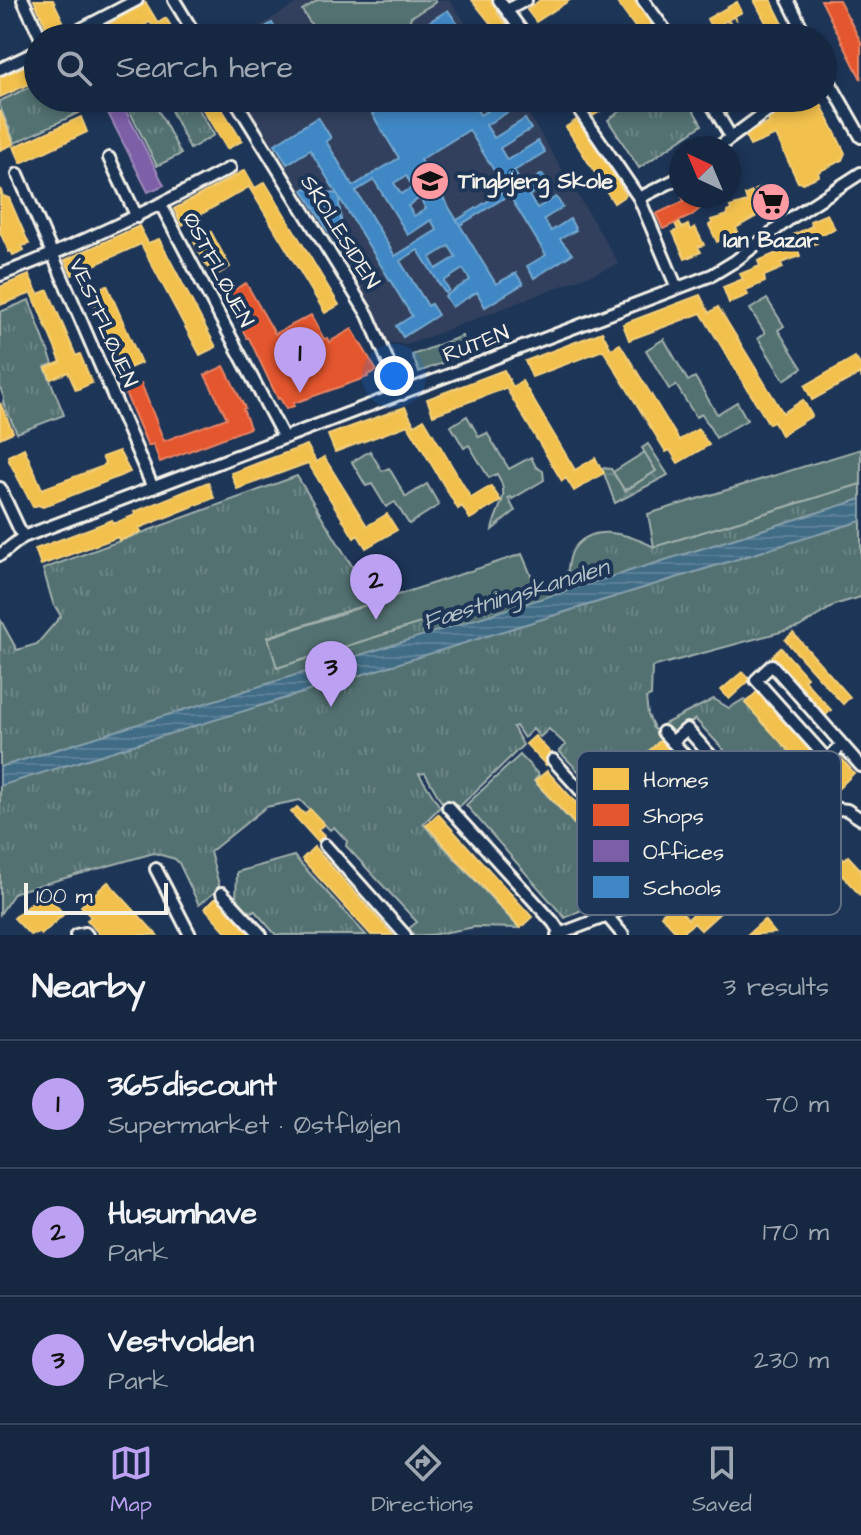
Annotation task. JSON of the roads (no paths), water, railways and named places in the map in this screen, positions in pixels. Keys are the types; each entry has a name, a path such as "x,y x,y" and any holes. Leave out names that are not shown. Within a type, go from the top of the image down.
{"street":[{"path":"23,0 34,24"},
{"path":"91,24 137,0"},
{"path":"174,0 189,24"},
{"path":"499,0 517,24"},
{"path":"507,10 526,0"},
{"path":"643,0 661,24"},
{"path":"788,0 800,24"},
{"path":"0,69 24,58"},
{"path":"837,98 861,137"},
{"name":"SKOLESIDEN","path":"243,112 368,315 402,394"},
{"path":"581,112 639,198 677,288"},
{"path":"716,112 730,136"},
{"path":"732,136 766,112"},
{"path":"109,158 137,217"},
{"path":"0,275 137,217 230,168"},
{"name":"RUTEN","path":"0,555 23,537 712,275 861,173"},
{"name":"VESTFLØJEN","path":"18,174 153,488"},
{"path":"639,198 669,183"},
{"name":"ØSTFLØJEN","path":"161,205 284,438"},
{"path":"0,488 23,537"},
{"path":"820,751 756,680 772,665 861,766"},
{"path":"672,742 687,729 707,751"},
{"path":"663,732 680,751"},
{"path":"836,751 842,745"},
{"path":"553,760 577,787"},
{"path":"448,807 553,922 559,934 607,916 623,935"},
{"path":"841,809 860,817"},
{"path":"325,845 405,935"},
{"path":"156,869 190,935"},
{"path":"222,893 261,935"},
{"path":"76,935 87,935"}],"place":[{"name":"Tingbjerg Skole","path":"430,181"},
{"name":"Ian Bazar","path":"771,202"},
{"name":"365discount","path":"300,393"},
{"name":"Husumhave","path":"376,620"},
{"name":"Vestvolden","path":"331,707"}],"water label":[{"name":"Fæstningskanalen","path":"516,595"}]}
